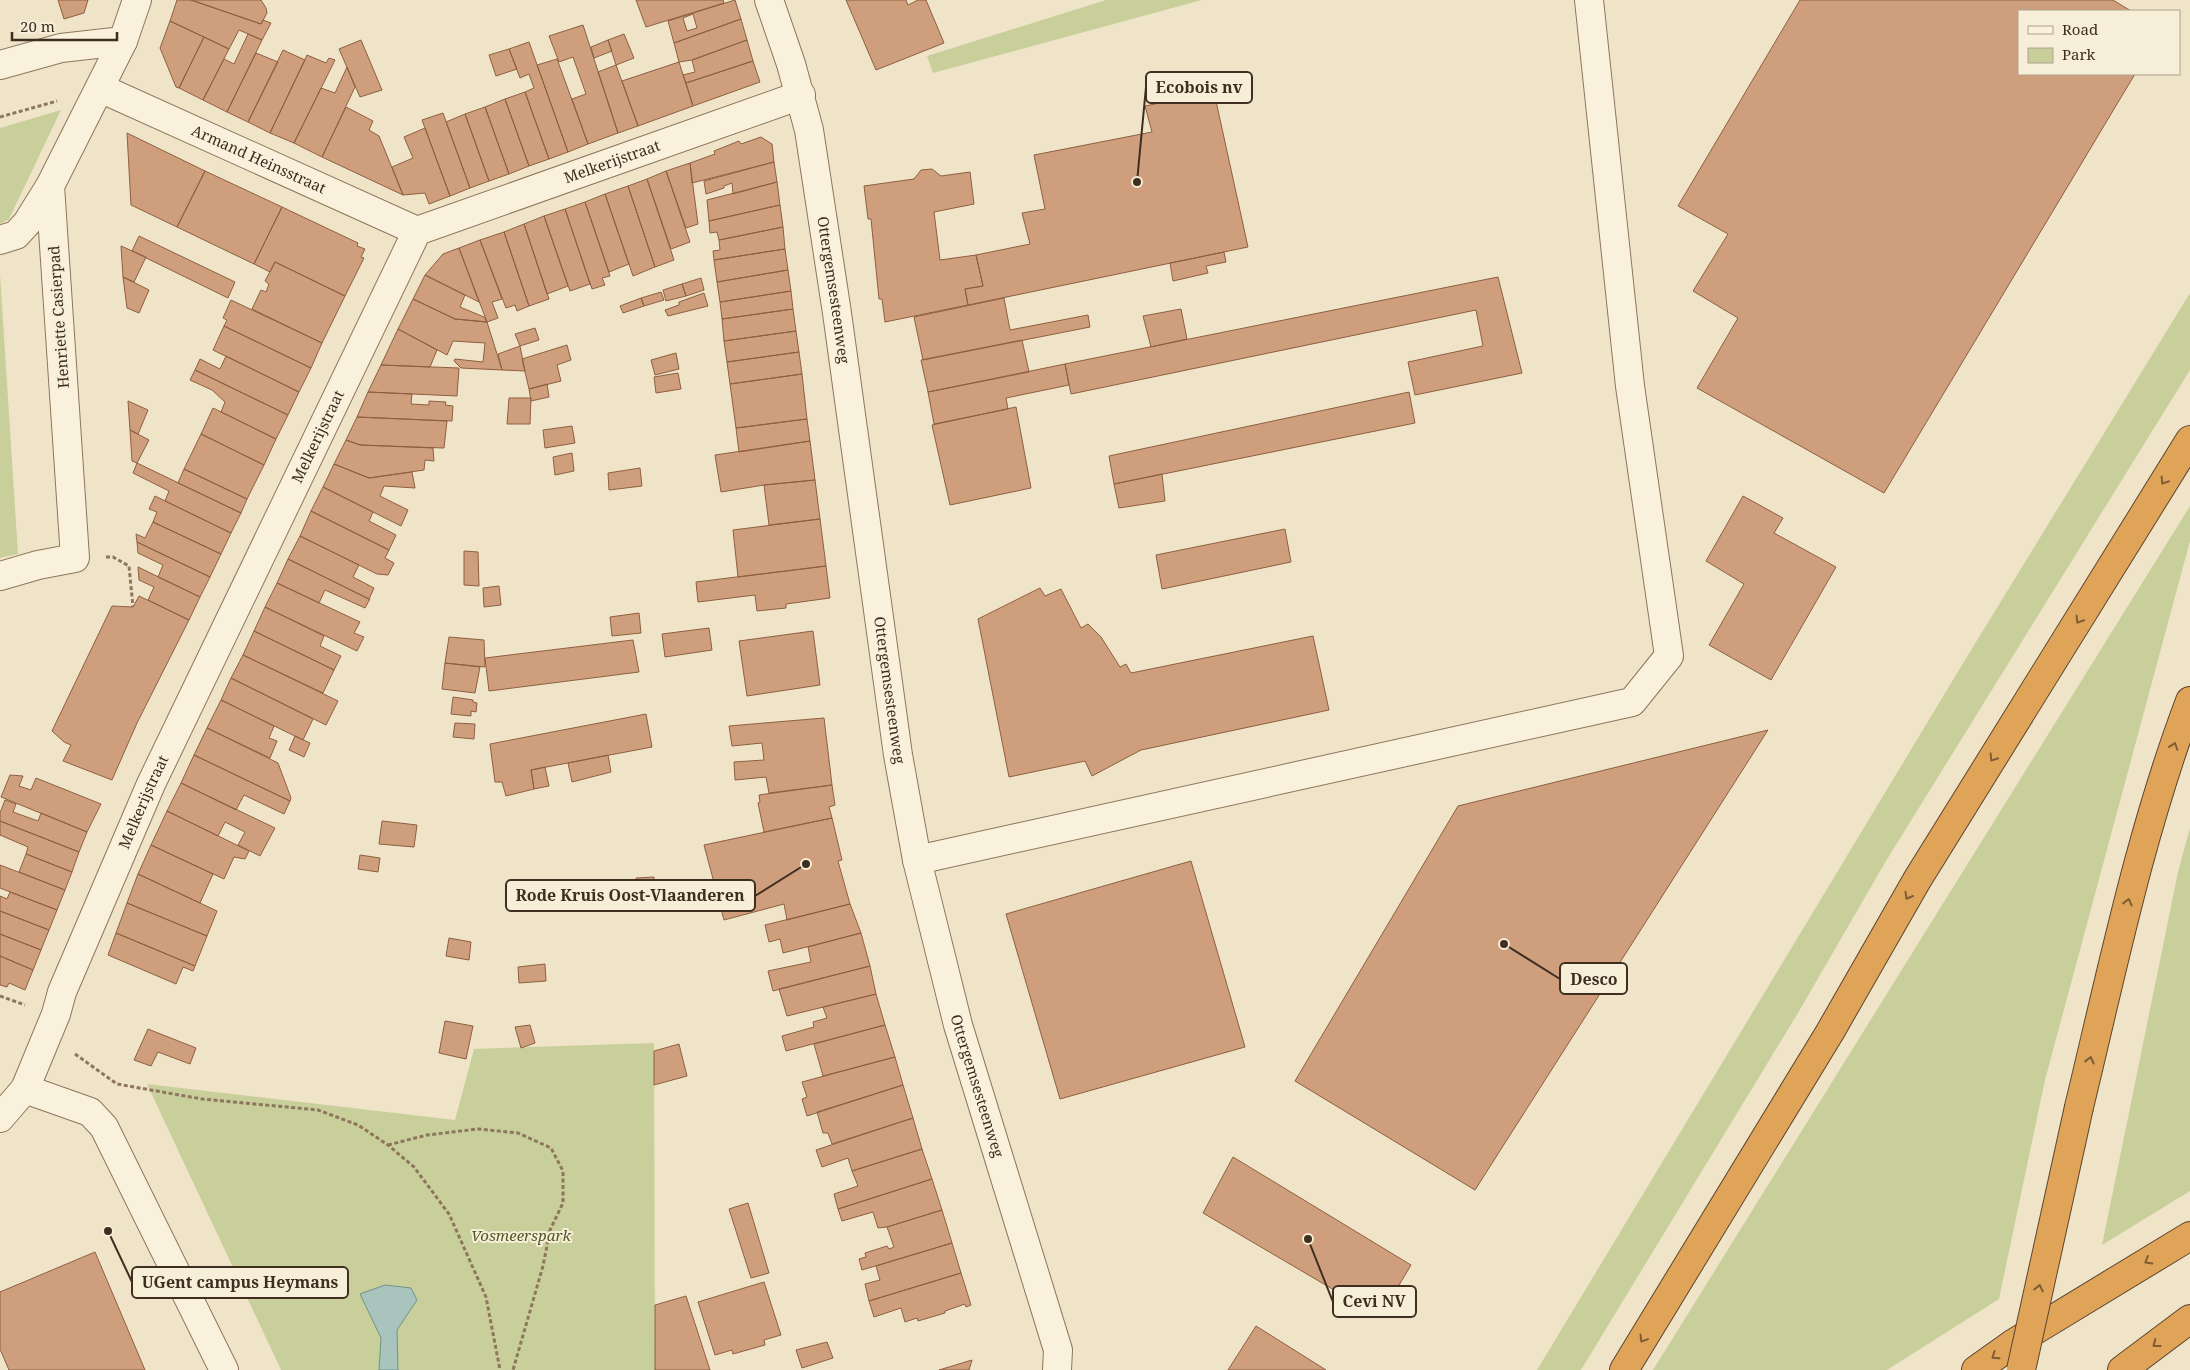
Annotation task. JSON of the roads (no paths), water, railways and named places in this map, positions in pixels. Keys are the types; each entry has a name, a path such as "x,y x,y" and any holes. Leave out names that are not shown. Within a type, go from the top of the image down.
{"highway":[{"path":"1624,1370 1830,1032 1917,880 2190,440"},
{"path":"2022,1370 2079,1107 2140,855 2174,745 2190,702"},
{"path":"1976,1370 2014,1343 2190,1236"},
{"path":"2122,1370 2190,1319"}],"street":[{"path":"0,240 16,235 27,223 50,186 123,41 137,0"},
{"name":"Ottergemsesteenweg","path":"769,0 801,95 809,130 837,313 898,755 917,860 958,1025 1058,1350 1057,1370"},
{"path":"917,860 1632,702 1669,656 1630,386 1589,0"},
{"path":"0,65 60,48 123,41"},
{"name":"Armand Heinsstraat","path":"100,88 417,231"},
{"name":"Melkerijstraat","path":"0,1118 25,1090 56,1014 62,992 150,784 417,231 801,95"},
{"name":"Henriette Casierpad","path":"0,576 38,565 75,558 50,186"},
{"path":"25,1090 90,1112 104,1127 224,1370"}],"water":[{"path":"385,1285 411,1288 417,1300 397,1330 398,1370 379,1370 381,1338 360,1294"}],"place":[{"name":"Ecobois nv","path":"1137,182"},
{"name":"Rode Kruis Oost-Vlaanderen","path":"806,864"},
{"name":"Desco","path":"1504,944"},
{"name":"UGent campus Heymans","path":"108,1231"},
{"name":"Cevi NV","path":"1308,1239"}],"park label":[{"name":"Vosmeerspark","path":"521,1236"}]}
